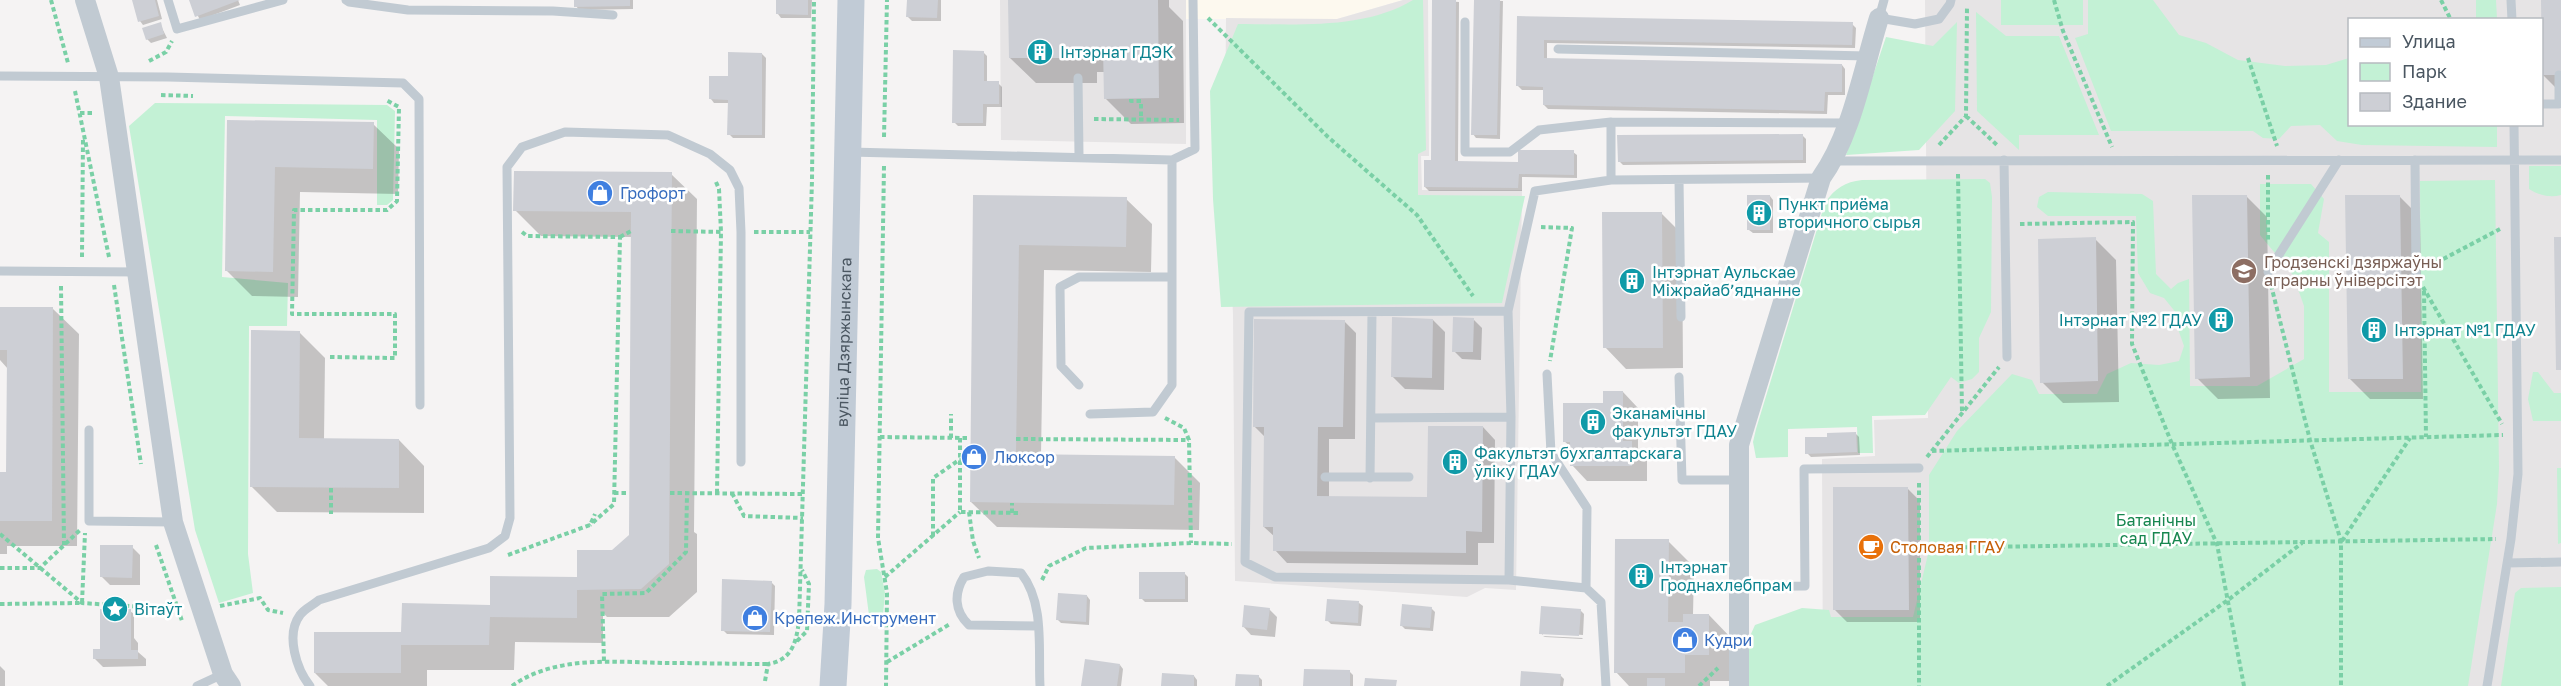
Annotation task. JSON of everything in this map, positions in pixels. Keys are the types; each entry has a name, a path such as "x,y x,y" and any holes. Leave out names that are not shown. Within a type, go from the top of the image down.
{"main road":[{"name":"вуліца Дзяржынскага","path":"833,686 838,604 851,0"}],"street":[{"path":"85,0 109,77 139,272 173,522 227,680"},
{"path":"1739,686 1738,445 1821,178 1833,161 1847,123 1882,9"}],"lane":[{"path":"168,0 177,29 257,4 283,0"},
{"path":"346,0 349,3 408,10 554,11 613,15"},
{"path":"553,0 554,11"},
{"path":"1882,9 1915,24 1929,23 1939,19 1945,13 1951,0"},
{"path":"2511,0 2512,18"},
{"path":"848,152 1172,160 1195,149 1193,2"},
{"path":"1465,22 1465,152 1510,152 1539,130 1611,122 1847,123"},
{"path":"1558,49 1867,56"},
{"path":"2543,104 2559,104 2559,75"},
{"path":"0,76 403,83 419,99 420,405"},
{"path":"1078,78 1079,156"},
{"path":"1611,122 1611,180"},
{"path":"2487,686 2516,503 2519,444 2514,126"},
{"path":"310,686 302,676 296,656 294,636 299,615 319,600 489,548 505,536 510,518 507,167 522,147 566,132 668,135 710,154 730,170 739,188 741,232 741,462"},
{"path":"1090,414 1154,412 1172,385 1172,160"},
{"path":"2007,357 2009,160"},
{"path":"2268,272 2338,160"},
{"path":"2415,160 2416,274"},
{"path":"1833,161 2561,160"},
{"path":"1509,580 1511,417 1508,311 1535,191 1611,180 1821,178"},
{"path":"1679,180 1682,317"},
{"path":"0,271 139,272"},
{"path":"1079,385 1061,366 1060,287 1078,277 1171,277"},
{"path":"1508,311 1249,312 1245,562 1275,577 1509,580 1586,588 1601,602 1606,686"},
{"path":"1370,478 1372,312"},
{"path":"1547,374 1551,453 1587,508 1586,588"},
{"path":"1679,377 1682,480 1738,480"},
{"path":"1371,418 1511,417"},
{"path":"89,430 89,521 173,522"},
{"path":"1680,587 1804,586 1804,469 1918,468"},
{"path":"1325,477 1409,477"},
{"path":"2507,563 2561,562"},
{"path":"1038,626 981,627 969,625 961,618 957,595 964,577 984,571 1021,573 1027,581 1033,596 1038,626 1040,686"},
{"path":"197,686 227,680"}],"path":[{"path":"51,0 72,77 112,272 141,465"},
{"path":"796,642 800,621 803,518 814,0"},
{"path":"886,686 887,593 878,538 887,0"},
{"path":"2054,0 2062,31 2117,160"},
{"path":"2440,0 2450,18"},
{"path":"1193,2 1328,136 1418,215 1484,311"},
{"path":"1966,6 1966,116 2009,160"},
{"path":"135,77 138,68 166,52 177,29"},
{"path":"2248,58 2282,159"},
{"path":"158,95 204,96"},
{"path":"1131,99 1131,101 1141,101 1142,120"},
{"path":"330,357 395,358 395,314 292,314 294,210 387,210 398,201 399,107 388,100 377,100"},
{"path":"80,113 114,113"},
{"path":"1078,119 1195,120"},
{"path":"82,272 83,129"},
{"path":"1958,161 1962,412"},
{"path":"2268,174 2268,272 2310,440 2341,541 2341,686"},
{"path":"713,176 719,189 721,232 717,493"},
{"path":"2015,224 2133,222 2132,344 2172,444 2217,544 2244,686"},
{"path":"1527,226 1572,228 1547,374"},
{"path":"519,228 527,236 620,237 631,231"},
{"path":"1932,451 2508,435 2416,274 2503,228"},
{"path":"505,556 590,525 614,504 620,237"},
{"path":"52,286 62,286 64,545"},
{"path":"2424,288 2426,437"},
{"path":"1919,686 1918,468 2007,357"},
{"path":"1154,412 1184,428 1189,440 1191,543"},
{"path":"951,414 951,438"},
{"path":"880,437 970,438"},
{"path":"960,438 960,512"},
{"path":"2341,541 2410,438"},
{"path":"1016,439 1189,440"},
{"path":"933,536 933,478 959,460 970,461"},
{"path":"331,488 331,514"},
{"path":"614,493 629,493"},
{"path":"670,493 803,494"},
{"path":"604,662 602,594 646,593 686,552 687,493"},
{"path":"732,493 744,516 803,518"},
{"path":"1012,503 1012,513"},
{"path":"885,578 960,512 1021,513"},
{"path":"969,512 973,541 984,571"},
{"path":"590,525 595,514"},
{"path":"151,521 161,562 183,623"},
{"path":"0,568 40,568 85,526 82,603"},
{"path":"0,534 82,603"},
{"path":"1918,548 2495,539"},
{"path":"2107,686 2228,600 2302,542"},
{"path":"1033,596 1049,566 1086,548 1191,543 1245,544"},
{"path":"512,686 524,678 562,665 604,662 768,664 779,662 788,656 796,642 807,631 809,584 801,570"},
{"path":"0,604 82,603 143,607 178,613 260,598"},
{"path":"887,662 961,618"},
{"path":"765,681 768,664"}],"shaded area":[{"path":"1000,0 1186,0 1186,144 1001,140"},
{"path":"1186,0 1403,0 1337,19 1186,19"},
{"path":"1403,0 1428,0 1429,156 1421,156 1422,190 1522,190 1516,590 1485,588 1467,597 1235,581 1233,314 1225,141 1226,18 1337,19"},
{"name":"Гродзенскі дзяржаўны аграрны ўніверсітэт","path":"1925,0 2561,0 2561,686 1823,686 1822,459 1875,456 1874,420 1928,418"}],"green space":[{"path":"1413,0 1423,0 1426,150 1418,154 1418,195 1525,196 1502,303 1221,307 1213,199 1210,91 1238,24 1351,21 1394,10"},
{"path":"2001,0 2083,0 2083,25 2001,25"},
{"path":"2088,0 2153,0 2179,35 2206,43 2238,60 2285,66 2326,65 2348,58 2348,126 2497,126 2497,147 2362,145 2337,141 2320,125 2291,126 2279,139 2263,138 2253,131 2111,131 2075,38 2088,34"},
{"path":"2476,0 2496,0 2497,18 2476,18"},
{"path":"1976,12 2006,36 2059,36 2099,135 2019,135 2019,150 1977,111"},
{"path":"1957,22 1955,111 1919,150 1846,155 1886,37 1933,46"},
{"path":"155,103 387,105 395,111 393,200 387,205 377,205 377,120 225,116 222,277 288,283 287,326 249,326 248,554 253,593 219,603 195,530 129,126"},
{"path":"2529,166 2561,166 2561,195 2544,195 2529,189"},
{"path":"1985,179 1990,183 1992,197 1991,312 1979,338 1979,372 1972,379 1959,383 1951,377 1925,415 1872,416 1873,453 1858,453 1857,427 1788,429 1788,457 1756,458 1753,442 1756,429 1825,203 1829,198 1850,182 1862,180"},
{"name":"Батанічны сад ГДАУ","path":"2495,180 2499,469 2497,504 2468,686 1746,686 1746,645 1755,625 1802,608 1829,610 1831,617 1913,617 1929,550 1929,475 1957,431 2012,374 2032,380 2039,394 2097,394 2107,374 2131,363 2159,365 2179,361 2184,346 2178,329 2177,314 2164,298 2150,293 2138,273 2136,216 2048,216 2037,207 2039,197 2048,192 2142,194 2153,201 2156,274 2171,289 2178,283 2189,279 2190,386 2257,386 2304,359 2304,306 2293,275 2260,235 2260,184 2311,184 2324,199 2318,233 2329,242 2329,392 2421,392 2420,181"},
{"path":"2533,372 2538,372 2554,393 2561,393 2561,421 2533,421 2528,399"},
{"path":"2557,468 2561,468 2561,543 2558,544"},
{"path":"877,569 881,572 885,593 883,615 870,623 864,577 866,570"},
{"path":"2561,587 2561,686 2501,686 2515,593 2521,588"}],"building":[{"path":"132,0 155,0 159,16 138,22"},
{"path":"189,0 240,0 195,17"},
{"path":"574,0 630,0 630,6 574,7"},
{"path":"776,0 808,0 808,15 776,14"},
{"path":"907,0 938,0 937,18 906,17"},
{"name":"Інтэрнат ГДЭК","path":"1008,0 1158,0 1159,98 1104,99 1103,47 1072,47 1072,58 1009,58"},
{"path":"1432,0 1456,0 1455,161 1518,162 1518,150 1574,150 1574,175 1519,174 1518,188 1424,187 1424,160 1431,160"},
{"path":"1474,0 1500,0 1497,135 1471,135"},
{"path":"2541,0 2561,0 2561,75 2543,75"},
{"path":"1517,16 1853,22 1852,45 1544,40 1544,58 1842,64 1842,92 1825,92 1824,111 1543,105 1543,87 1516,86"},
{"path":"161,22 164,34 146,40 142,28"},
{"path":"953,50 984,51 984,81 999,81 999,104 983,104 983,123 952,123"},
{"path":"728,52 762,53 762,135 727,135 728,100 709,99 709,76 728,76"},
{"path":"227,120 374,122 373,169 275,167 273,272 225,271"},
{"path":"1803,134 1803,160 1618,162 1617,135"},
{"path":"514,171 672,172 669,564 641,589 577,590 577,618 490,617 489,645 401,645 401,673 314,673 314,632 401,632 402,603 490,605 490,576 577,577 577,550 612,550 629,535 631,212 513,211"},
{"path":"973,195 1127,197 1126,247 1019,245 1016,454 1175,456 1174,505 970,502"},
{"name":"Пункт приёма вторичного сырья","path":"1747,195 1770,195 1770,230 1747,230"},
{"name":"Інтэрнат №2 ГДАУ","path":"2192,195 2247,195 2250,377 2195,379"},
{"name":"Інтэрнат №1 ГДАУ","path":"2345,195 2400,195 2403,379 2348,379"},
{"name":"Інтэрнат Аульскае Міжрайабʼяднанне","path":"1602,212 1662,212 1663,348 1603,348"},
{"path":"2096,237 2098,381 2040,383 2038,239"},
{"path":"2554,237 2561,237 2561,370 2556,370"},
{"path":"0,307 53,307 52,521 0,521 0,472 6,472 7,350 0,350"},
{"path":"1392,317 1433,319 1432,378 1391,377"},
{"path":"1453,317 1474,318 1473,352 1452,352"},
{"name":"Факультэт бухгалтарскага ўліку ГДАУ","path":"1254,319 1345,320 1343,427 1318,427 1317,496 1427,497 1428,426 1483,426 1482,532 1466,531 1466,553 1273,551 1273,527 1263,527 1264,427 1253,427"},
{"path":"251,330 300,331 299,438 399,439 399,488 250,487"},
{"name":"Эканамічны факультэт ГДАУ","path":"1603,391 1623,391 1623,441 1632,441 1632,466 1570,466 1570,442 1563,442 1563,403 1603,403"},
{"path":"1856,432 1857,452 1805,454 1805,437 1827,437 1827,433"},
{"name":"Столовая ГГАУ","path":"1833,487 1908,487 1909,610 1833,610"},
{"name":"Інтэрнат Гроднахлебпрам","path":"1615,539 1669,539 1668,622 1683,622 1683,614 1709,614 1709,655 1685,655 1685,673 1614,673"},
{"path":"100,545 133,545 132,578 100,577"},
{"path":"1139,572 1185,572 1185,599 1139,599"},
{"path":"722,579 772,581 770,632 721,631"},
{"path":"1058,593 1087,595 1086,622 1056,620"},
{"path":"1327,599 1359,601 1358,623 1325,621"},
{"path":"1402,604 1432,607 1430,628 1400,626"},
{"path":"1244,605 1270,608 1267,630 1242,627"},
{"path":"1541,606 1581,609 1579,636 1539,634"},
{"path":"100,609 131,609 131,650 138,650 138,659 93,659 93,649 100,649"},
{"path":"1085,659 1120,664 1117,686 1081,686"},
{"path":"1304,669 1350,670 1350,686 1303,686"},
{"path":"1521,671 1561,674 1560,686 1520,686"},
{"path":"1162,673 1194,675 1194,686 1161,686"},
{"path":"1236,674 1259,675 1259,686 1235,686"},
{"path":"1365,678 1397,680 1396,686 1364,686"},
{"path":"1647,678 1665,678 1665,686 1647,686"}],"place":[{"name":"Інтэрнат ГДЭК","path":"1040,52"},
{"name":"Грофорт","path":"600,193"},
{"name":"Пункт приёма вторичного сырья","path":"1759,213"},
{"name":"Гродзенскі дзяржаўны аграрны ўніверсітэт","path":"2244,271"},
{"name":"Інтэрнат Аульскае Міжрайабʼяднанне","path":"1632,281"},
{"name":"Інтэрнат №2 ГДАУ","path":"2221,320"},
{"name":"Інтэрнат №1 ГДАУ","path":"2374,330"},
{"name":"Эканамічны факультэт ГДАУ","path":"1593,422"},
{"name":"Люксор","path":"974,457"},
{"name":"Факультэт бухгалтарскага ўліку ГДАУ","path":"1455,462"},
{"name":"Столовая ГГАУ","path":"1871,547"},
{"name":"Інтэрнат Гроднахлебпрам","path":"1641,576"},
{"name":"Вітаўт","path":"115,609"},
{"name":"Крепеж.Инструмент","path":"755,618"},
{"name":"Кудри","path":"1685,640"}]}
